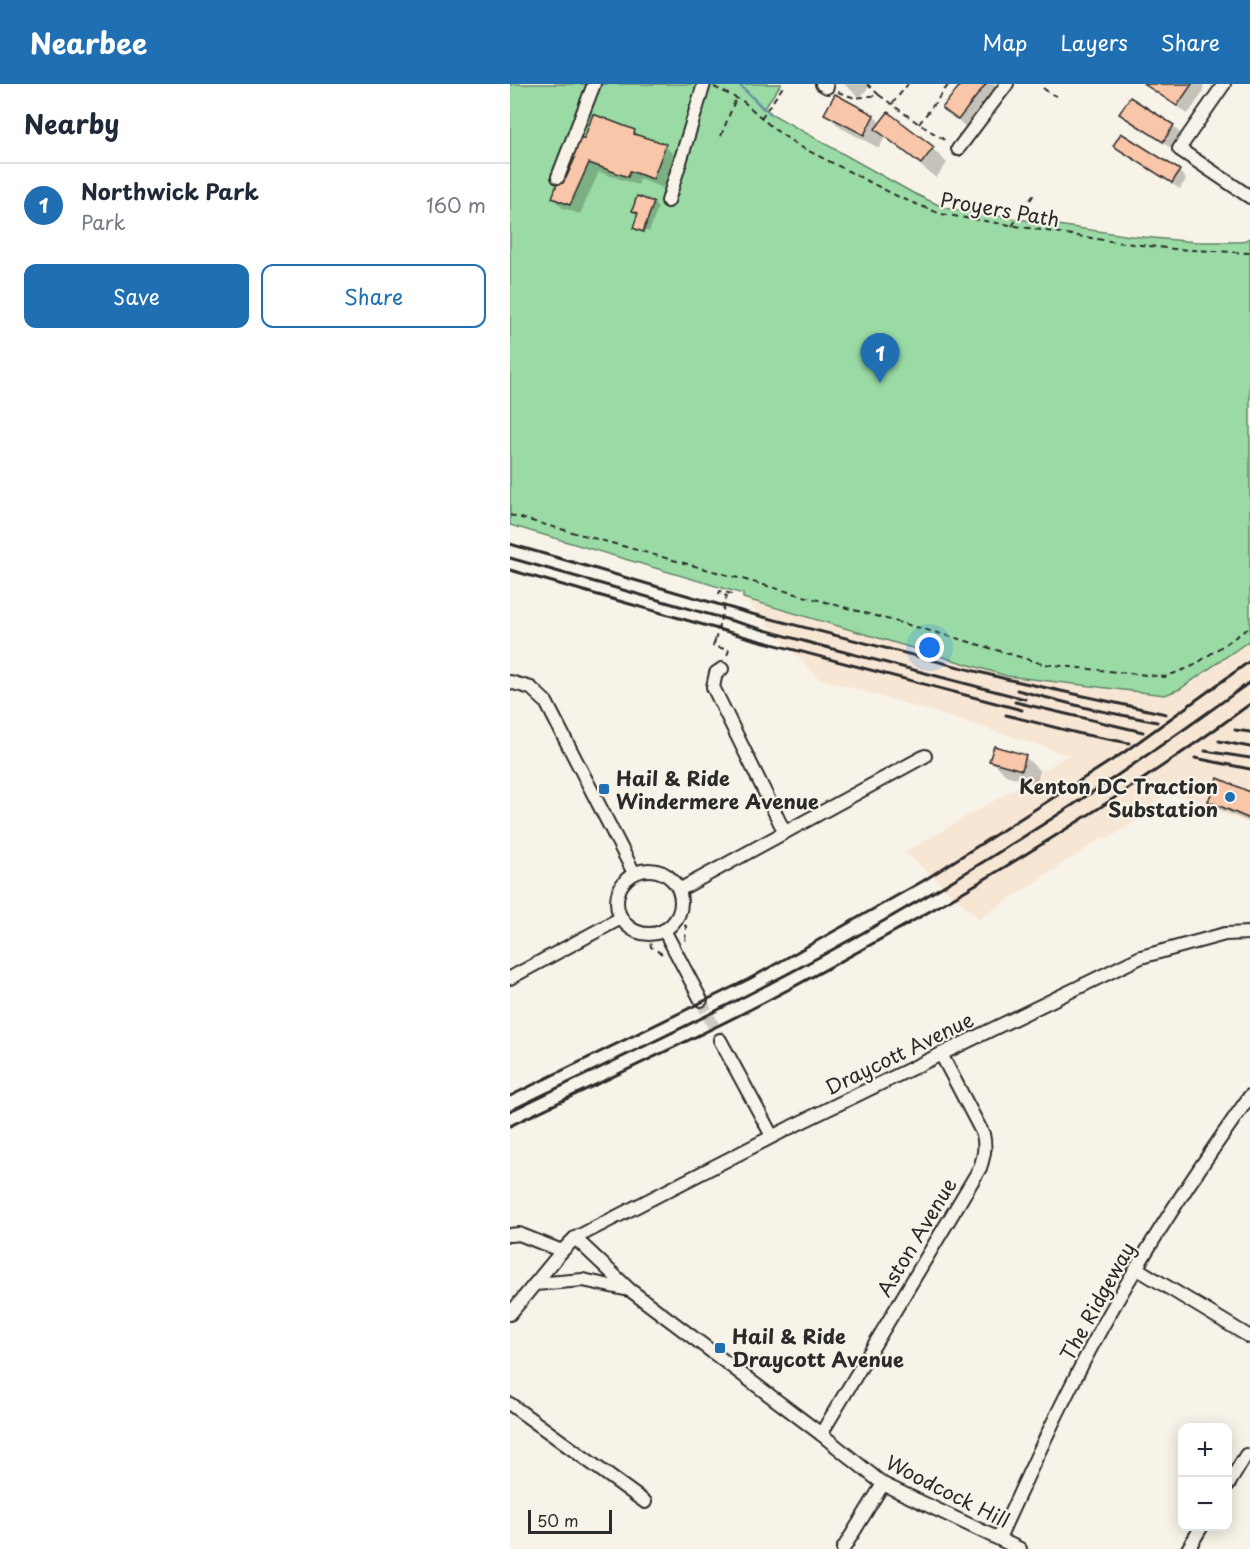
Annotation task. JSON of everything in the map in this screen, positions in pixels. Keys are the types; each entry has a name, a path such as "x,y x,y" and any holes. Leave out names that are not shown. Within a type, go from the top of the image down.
{"street":[{"path":"558,177 594,84"},
{"path":"668,201 705,84"},
{"path":"958,149 1007,84"},
{"path":"1224,84 1179,148 1250,197"},
{"path":"722,669 716,673 713,687 784,831"},
{"path":"510,682 531,688 546,702 634,873"},
{"path":"679,890 925,756"},
{"path":"656,870 666,874 679,890 680,909 675,920 664,930 642,933 632,929 621,918 617,907 617,896 621,886 634,873 656,870"},
{"path":"510,978 621,918"},
{"path":"664,930 701,1000"},
{"name":"Draycott Avenue","path":"575,1238 772,1136 1141,957 1225,934 1250,933"},
{"path":"720,1040 772,1136"},
{"name":"Aston Avenue","path":"821,1434 974,1179 984,1157 983,1134 941,1054"},
{"name":"The Ridgeway","path":"999,1538 1062,1405 1136,1268 1250,1096"},
{"path":"510,1235 519,1234 561,1251"},
{"path":"510,1314 561,1251 575,1238"},
{"name":"Woodcock Hill","path":"575,1238 630,1290 821,1434 883,1484 1020,1549"},
{"path":"1136,1268 1250,1337"},
{"name":"Woodcock Hill","path":"535,1284 583,1280 630,1290"},
{"path":"510,1404 645,1502"},
{"path":"1232,1477 1246,1455"},
{"path":"843,1549 883,1484"},
{"path":"1188,1549 1199,1531"}],"path":[{"name":"Proyers Path","path":"705,84 723,90 752,108 774,129 806,150 921,207 941,214 1139,245 1250,253"},
{"path":"761,118 785,84"},
{"path":"867,84 891,104 958,149"},
{"path":"891,104 908,84"},
{"path":"919,124 950,84"},
{"path":"824,86 855,98 879,95"},
{"path":"1042,88 1057,96"},
{"path":"721,136 736,98"},
{"path":"1012,226 1035,193"},
{"path":"510,514 1043,664 1165,677 1193,666 1250,627"},
{"path":"729,650 713,646 727,596 719,594 720,591 736,595"}],"shaded area":[{"path":"743,598 1007,676 1165,695 1180,689 1250,640 1250,824 1169,792 1153,803 1154,810 1107,839 1104,837 979,919 905,852 1068,755 818,678"}],"green space":[{"path":"510,84 781,84 764,108 770,113 913,193 945,208 1131,236 1197,242 1241,242 1250,238 1250,640 1180,689 1165,695 1007,676 743,598 743,594 510,525"}],"building":[{"path":"961,84 986,84 958,120 942,108"},
{"path":"1144,84 1192,84 1177,106"},
{"path":"835,94 874,115 864,135 824,114"},
{"path":"1130,97 1174,125 1163,142 1119,114"},
{"path":"888,112 934,147 921,164 875,129"},
{"path":"593,114 635,130 634,134 666,144 653,179 630,171 628,177 589,163 570,205 552,198 558,181 563,183 566,178 575,158 571,157 579,136 584,139"},
{"path":"1121,133 1180,170 1172,183 1113,146"},
{"path":"637,196 654,202 643,232 633,228 638,213 632,211"},
{"path":"994,746 1026,755 1022,770 989,761"},
{"name":"Kenton DC Traction Substation","path":"1218,778 1250,792 1250,819 1208,801"}],"waterway":[{"path":"739,84 764,109"}],"tunnel":[{"path":"701,1000 720,1040"}],"railway":[{"path":"510,544 748,613 1006,679 1166,714"},
{"path":"510,558 814,644 1025,699"},
{"path":"510,570 753,639 1022,710"},
{"path":"510,1096 749,979 923,881 1123,753 1250,661"},
{"path":"510,1111 725,1007 883,921 1070,807 1250,682"},
{"path":"1017,690 1091,709 1157,722"},
{"path":"1015,702 1143,732"},
{"path":"510,1126 732,1019 889,935 1073,825 1192,746 1250,704"},
{"path":"1006,715 1081,734 1129,743"},
{"path":"1235,730 1250,732"},
{"path":"1219,741 1250,747"},
{"path":"1205,751 1250,758"},
{"path":"1195,758 1250,769"}],"place":[{"name":"Northwick Park","path":"880,383"},
{"name":"Hail & Ride Windermere Avenue","path":"604,789"},
{"name":"Kenton DC Traction Substation","path":"1230,797"},
{"name":"Hail & Ride Draycott Avenue","path":"720,1348"}]}
